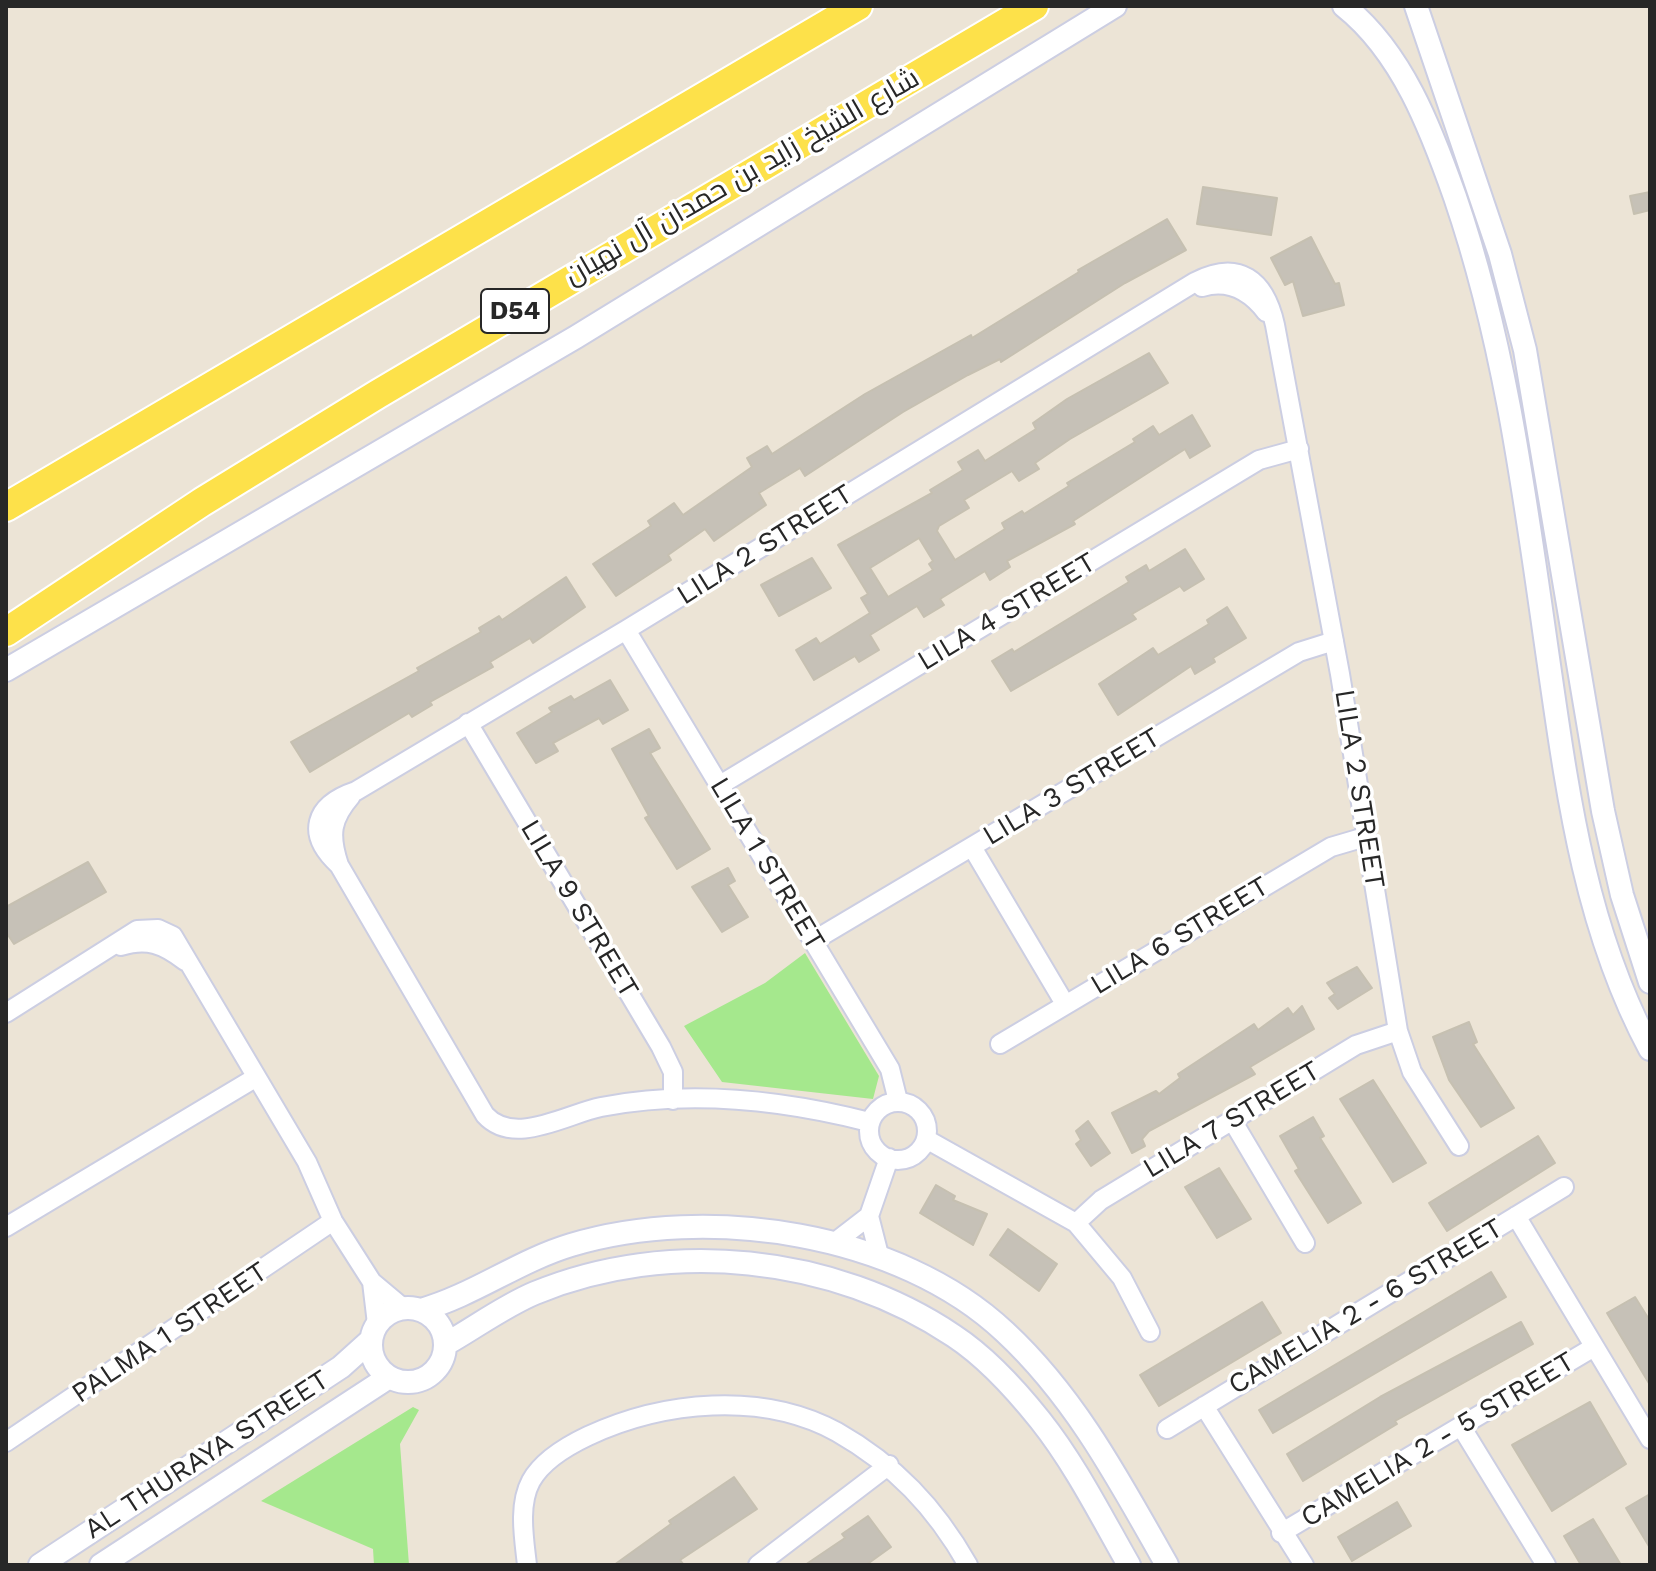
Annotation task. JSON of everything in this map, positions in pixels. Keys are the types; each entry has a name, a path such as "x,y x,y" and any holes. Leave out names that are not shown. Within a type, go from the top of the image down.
{"main road":[{"path":"6,507 858,6"},
{"name":"شارع الشيخ زايد بن حمدان آل نهيان","path":"6,632 202,502 378,394 1034,6"}],"street":[{"path":"6,670 576,337 1115,6"},
{"path":"1344,6 1388,51 1439,150"},
{"path":"1362,6 1382,26 1405,58 1486,294 1515,429 1579,851 1618,980 1650,1049"},
{"path":"1405,6 1417,34 1435,62"},
{"path":"1416,6 1500,254 1525,350 1603,811 1622,895 1650,982"},
{"path":"1439,150 1463,143"},
{"name":"LILA 2 STREET","path":"869,1122 769,1102 673,1100 603,1106 523,1129 506,1129 491,1121 339,865 331,841 333,823 356,791 626,630 1172,295 1217,272 1241,274 1252,280 1268,298 1334,641 1398,1031 1412,1072 1459,1146"},
{"name":"LILA 4 STREET","path":"720,785 1259,460 1279,451 1299,449"},
{"name":"LILA 1 STREET","path":"626,630 894,1076 898,1101"},
{"name":"LILA 3 STREET","path":"813,941 1299,652 1334,641"},
{"name":"LILA 9 STREET","path":"468,723 661,1047 673,1072 673,1100"},
{"name":"LILA 6 STREET","path":"1000,1044 1339,842 1365,837"},
{"path":"972,847 1065,1004"},
{"path":"6,1013 107,951 132,942 152,942 171,949 187,963 307,1162 333,1221 372,1282 438,1323 446,1344 444,1357 427,1377 415,1382 389,1377 374,1362 372,1282"},
{"name":"LILA 7 STREET","path":"1076,1223 1101,1200 1363,1041 1398,1031"},
{"path":"6,1227 255,1078"},
{"path":"898,1101 909,1103 924,1118 926,1139 922,1147 907,1158 889,1158 874,1148 869,1122 880,1107 898,1101"},
{"path":"1232,1120 1305,1243"},
{"path":"926,1139 1033,1196 1076,1223 1122,1278 1150,1332"},
{"path":"834,1243 869,1216 889,1158"},
{"name":"CAMELIA 2 - 6 STREET","path":"1167,1429 1564,1187"},
{"path":"869,1216 880,1259"},
{"path":"1516,1216 1650,1439"},
{"name":"PALMA 1 STREET","path":"6,1442 333,1221"},
{"path":"374,1332 384,1317 448,1303 537,1257 629,1232 702,1227 834,1243 880,1259 935,1284 1004,1331 1038,1366 1088,1429 1167,1565"},
{"path":"446,1344 534,1294 633,1265 717,1261 790,1270 835,1281 918,1313 981,1358 1061,1448 1129,1565"},
{"name":"AL THURAYA STREET","path":"40,1565 341,1367 374,1332"},
{"name":"CAMELIA 2 - 5 STREET","path":"1281,1533 1594,1347"},
{"name":"AL THURAYA STREET","path":"101,1565 389,1377"},
{"path":"527,1565 523,1513 532,1480 562,1451 615,1423 654,1413 720,1406 774,1411 834,1431 889,1465 935,1512 968,1565"},
{"path":"1204,1406 1281,1533 1304,1565"},
{"path":"1462,1428 1546,1565"},
{"path":"758,1565 889,1465"}],"green space":[{"path":"805,953 879,1076 873,1099 722,1082 684,1026 765,983"},
{"path":"413,1407 419,1410 400,1444 409,1565 374,1565 373,1549 261,1501"}],"building":[{"path":"1203,187 1277,198 1271,235 1197,224"},
{"path":"1650,192 1650,210 1634,214 1630,196"},
{"path":"1167,219 1186,250 1125,283 1001,362 1000,359 968,375 903,412 805,476 800,468 759,493 766,505 714,541 705,529 668,555 671,560 616,596 593,564 651,526 648,521 674,503 683,515 752,467 747,458 767,446 772,454 865,394 971,335 972,338 1078,270"},
{"path":"1311,237 1335,284 1339,283 1344,305 1303,316 1293,281 1285,285 1271,258"},
{"path":"1149,353 1168,383 1070,439 1035,463 1039,469 1019,481 1012,471 964,500 969,508 939,526 937,531 955,560 1005,529 1002,523 1022,511 1024,514 1069,486 1067,483 1135,442 1133,439 1153,426 1159,435 1192,415 1210,446 1190,458 1185,449 1073,521 1075,524 1007,561 1010,567 990,580 985,571 940,599 944,605 924,617 917,606 870,635 879,650 859,662 855,656 814,680 796,650 816,638 820,644 870,613 861,598 868,594 838,545 932,493 930,490 963,470 958,462 978,450 985,461 1036,429 1033,423 1067,399","holes":["919,538 933,561 929,564 933,570 888,597 870,568"]},
{"path":"1185,549 1204,579 1184,591 1180,586 1132,614 1136,619 1011,691 992,661 1012,649 1014,652 1129,582 1126,577 1146,565 1149,571"},
{"path":"812,558 831,588 779,616 761,585"},
{"path":"566,577 585,607 533,643 530,638 490,662 493,667 430,702 432,705 412,717 409,713 310,772 291,742 419,671 417,668 481,632 479,628 499,616 502,620"},
{"path":"1227,607 1246,638 1213,658 1215,662 1195,674 1191,666 1118,715 1099,684 1153,648 1158,655 1209,624 1207,620"},
{"path":"610,680 628,710 603,724 599,718 553,743 558,751 536,763 517,733 552,712 549,708 571,696 574,700"},
{"path":"649,729 660,748 650,753 710,849 677,869 645,818 649,816 612,749"},
{"path":"88,862 106,892 14,944 6,932 6,907"},
{"path":"728,868 735,881 728,885 748,917 722,932 692,887"},
{"path":"1357,967 1372,988 1338,1009 1329,998 1335,994 1327,983"},
{"path":"1302,1006 1314,1029 1250,1067 1255,1074 1149,1131 1142,1139 1145,1146 1132,1153 1112,1113 1156,1091 1159,1094 1180,1078 1178,1074 1254,1024 1258,1030 1288,1008 1293,1015"},
{"path":"1469,1022 1477,1042 1473,1044 1514,1108 1481,1127 1449,1080 1433,1037"},
{"path":"1373,1080 1426,1163 1393,1182 1340,1099"},
{"path":"1313,1117 1324,1136 1320,1138 1361,1203 1328,1223 1295,1171 1299,1169 1280,1136"},
{"path":"1088,1121 1110,1153 1091,1166 1076,1144 1081,1140 1076,1131"},
{"path":"1538,1136 1555,1163 1447,1231 1429,1203"},
{"path":"1219,1168 1251,1219 1217,1238 1185,1187"},
{"path":"936,1185 955,1196 953,1200 987,1214 973,1245 920,1213"},
{"path":"1008,1229 1057,1264 1039,1291 990,1255"},
{"path":"1491,1272 1506,1297 1273,1433 1259,1410"},
{"path":"1635,1297 1650,1321 1650,1385 1607,1313"},
{"path":"1262,1302 1281,1333 1159,1406 1140,1375"},
{"path":"1521,1322 1533,1344 1395,1421 1397,1424 1303,1481 1287,1454 1380,1397"},
{"path":"1590,1402 1626,1464 1552,1511 1512,1445"},
{"path":"734,1477 757,1509 680,1560 684,1565 614,1565 671,1524 669,1521"},
{"path":"1650,1494 1650,1548 1626,1508"},
{"path":"1397,1502 1411,1526 1352,1561 1338,1537"},
{"path":"868,1516 891,1547 866,1565 805,1565 845,1538 842,1534"},
{"path":"1593,1519 1621,1565 1581,1565 1564,1536"}]}
